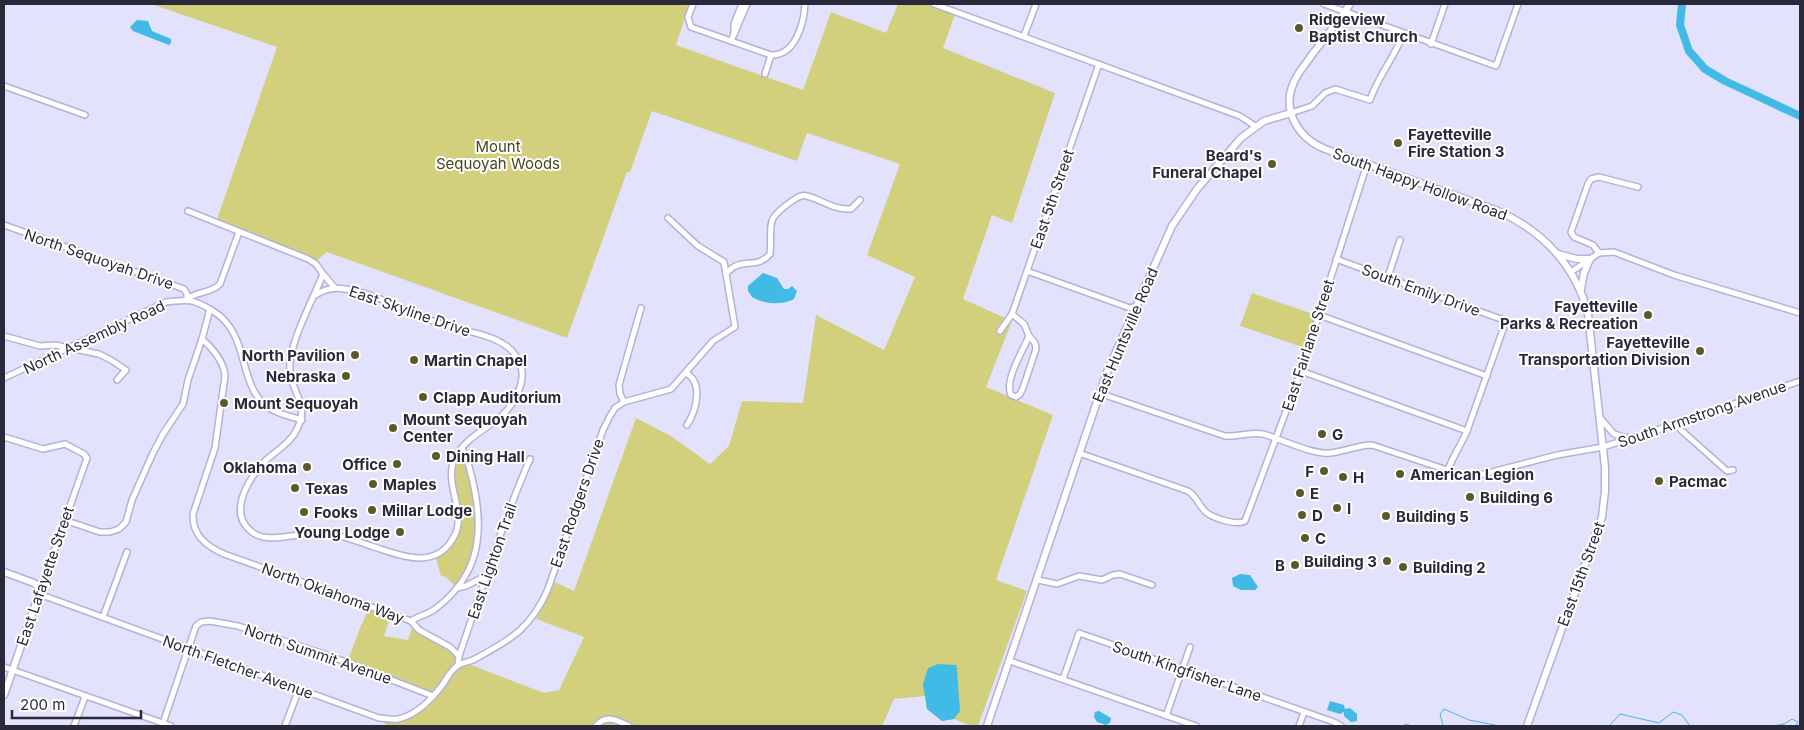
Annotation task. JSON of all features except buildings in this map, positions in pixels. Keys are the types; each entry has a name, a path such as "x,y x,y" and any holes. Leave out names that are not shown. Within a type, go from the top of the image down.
{"main road":[{"path":"1291,112 1290,101 1294,82 1350,4"},
{"name":"East Huntsville Road","path":"987,726 1038,580 1099,393 1134,307 1172,226 1188,200 1241,138 1255,126 1270,118 1291,112"},
{"name":"South Happy Hollow Road","path":"1291,112 1297,128 1312,143 1510,216 1542,238 1558,254 1571,272"},
{"path":"1558,254 1577,259 1590,259 1584,273 1581,290"},
{"name":"East 15th Street","path":"1527,726 1602,517 1606,479 1592,330 1581,290 1571,272"},
{"path":"4,572 34,583 40,591"},
{"name":"East Lafayette Street","path":"4,695 40,591"}],"street":[{"path":"693,4 688,17 691,26 771,55 783,54 792,45 801,27 805,4"},
{"path":"734,34 734,24 742,4"},
{"path":"731,41 746,4"},
{"path":"934,4 1240,116 1255,126"},
{"path":"1024,36 1036,4"},
{"path":"1324,4 1496,66 1518,4"},
{"path":"1431,44 1445,4"},
{"path":"1291,112 1312,106 1324,93 1335,89 1370,100 1375,87 1393,58 1404,34"},
{"path":"765,74 771,55"},
{"name":"East 5th Street","path":"1000,331 1012,314 1099,64"},
{"path":"4,86 85,115"},
{"name":"East Fairlane Street","path":"1079,453 1188,491 1192,493 1205,512 1235,524 1242,523 1248,517 1301,371 1367,164"},
{"path":"1600,253 1593,245 1574,237 1571,232 1588,184 1595,177 1638,187"},
{"path":"726,274 737,263 755,263 767,258 770,254 769,228 773,217 778,210 798,197 806,196 842,210 851,210 860,200"},
{"path":"188,211 308,259 316,264 335,288"},
{"path":"641,308 619,385 620,394 624,402 672,389 713,341 735,327 724,262 698,246 668,218"},
{"name":"North Sequoyah Drive","path":"4,225 184,288 187,299"},
{"name":"North Assembly Road","path":"4,378 166,302 187,299 193,294 215,289 220,284 239,232"},
{"path":"1388,277 1400,240"},
{"path":"1571,272 1600,253 1607,251 1620,253 1674,275 1800,313"},
{"name":"South Emily Drive","path":"1336,259 1506,320 1487,376"},
{"path":"1027,271 1130,308 1134,307"},
{"path":"323,274 306,311 289,364 291,380 301,404 302,420 296,432 264,463 248,485 240,505 243,522 252,532 265,538 305,533 333,534 406,557 431,557 439,553 452,541 456,532 459,518 451,476 455,458 462,448 470,465 477,504 479,534 476,551 468,571 457,588 434,609 411,621"},
{"name":"East Skyline Drive","path":"314,296 324,290 335,288 355,290 438,323 492,338 510,349 519,362 522,372 520,389 503,416 472,438 462,448"},
{"path":"187,299 210,309 224,319 231,328 240,347 254,391 262,402 282,414 302,420"},
{"path":"64,520 100,532 110,532 119,529 126,522 132,500 153,453 183,404 188,380 210,309"},
{"path":"1012,314 1024,324 1029,336 1036,343 1036,349 1023,388 1016,397 1011,395 1008,389 1029,336"},
{"path":"1319,316 1487,376 1462,444 1453,457 1448,470"},
{"path":"4,336 40,346 55,345 99,354 126,370 117,380"},
{"name":"North Oklahoma Way","path":"202,339 222,363 225,376 215,448 193,514 192,524 201,540 224,554 411,621 419,630 450,648 459,656"},
{"path":"1301,371 1467,431"},
{"path":"686,373 692,376 696,382 697,390 693,416 687,425"},
{"name":"South Armstrong Avenue","path":"1099,393 1225,436 1232,437 1255,432 1323,453 1334,453 1365,445 1378,446 1462,475 1472,476 1557,455 1603,447 1800,381"},
{"name":"East Rodgers Drive","path":"433,696 458,665 472,661 509,640 526,626 540,608 603,430 615,408 624,402"},
{"path":"1600,418 1614,434 1624,438 1631,438"},
{"path":"1676,424 1727,471 1733,470"},
{"name":"East Lafayette Street","path":"4,436 43,449 65,444 84,454 87,458 40,591"},
{"name":"East Lighton Trail","path":"458,665 459,656 517,489 530,459"},
{"path":"103,617 127,552"},
{"path":"1038,580 1057,584 1078,576 1102,580 1120,574 1152,584"},
{"path":"457,588 466,586 487,575"},
{"name":"North Fletcher Avenue","path":"40,591 103,617 379,718 397,720 422,707 433,696"},
{"name":"North Summit Avenue","path":"187,648 196,626 201,622 210,620 238,626 330,656 433,696"},
{"name":"South Kingfisher Lane","path":"1062,680 1079,633 1341,726"},
{"path":"1166,716 1190,647"},
{"path":"162,725 187,648"},
{"path":"1010,661 1196,726"},
{"path":"4,668 162,725 171,726"},
{"path":"285,726 299,689"},
{"path":"74,726 85,697"},
{"path":"1299,726 1304,712"},
{"path":"596,726 604,719 610,718 629,726"}],"green space":[{"name":"Mount Sequoyah Woods","path":"151,4 693,4 688,17 685,18 676,45 803,90 831,12 886,33 898,4 934,4 956,12 943,48 1055,93 1012,223 992,215 963,299 1012,321 986,387 1053,415 996,580 1027,591 978,726 971,726 954,719 942,721 927,709 925,696 894,699 882,726 387,726 379,718 401,721 425,708 459,668 471,665 544,693 559,690 584,637 536,619 555,582 574,591 636,418 671,436 710,464 729,446 742,401 803,403 816,315 884,350 915,277 867,255 900,164 807,133 797,161 652,111 630,172 627,172 567,338 327,252 314,263 216,222 277,47"},
{"path":"1252,293 1319,316 1308,349 1240,326"},
{"path":"462,448 468,459 479,526 474,558 457,588 446,577 441,576 435,555 446,548 458,525 452,484 453,464"},
{"path":"370,606 391,614 384,636 408,640 413,625 459,656 458,665 433,696 347,663"}],"water":[{"path":"137,20 148,21 152,31 171,39 171,43 169,45 133,31 130,27"},
{"path":"763,273 777,278 784,289 792,286 797,291 794,299 784,303 773,303 752,297 748,291 748,286"},
{"path":"1240,574 1250,575 1258,587 1255,590 1241,590 1233,586 1232,578"},
{"path":"938,664 956,665 960,711 954,719 942,721 927,709 923,684 928,668"},
{"path":"1330,701 1344,705 1345,709 1350,708 1357,714 1357,721 1351,722 1344,716 1344,712 1340,714 1327,710"},
{"path":"1099,711 1111,718 1110,723 1106,725 1097,722 1094,717 1095,712"}],"waterway":[{"path":"1682,4 1680,25 1689,51 1705,69 1725,81 1800,116"},
{"path":"1443,726 1440,714 1444,709 1469,720 1500,726 1519,726"},
{"path":"1609,726 1620,714 1659,723 1673,712 1682,715 1690,726"},
{"path":"1773,726 1784,724 1792,719 1798,722 1796,726"},
{"path":"1405,724 1412,726"},
{"path":"1589,726 1598,726"}],"place":[{"name":"Ridgeview Baptist Church","path":"1299,28"},
{"name":"Fayetteville Fire Station 3","path":"1398,143"},
{"name":"Beard's Funeral Chapel","path":"1272,164"},
{"name":"Fayetteville Parks & Recreation","path":"1648,315"},
{"name":"Fayetteville Transportation Division","path":"1700,351"},
{"name":"North Pavilion","path":"355,355"},
{"name":"Martin Chapel","path":"414,360"},
{"name":"Nebraska","path":"346,376"},
{"name":"Clapp Auditorium","path":"423,397"},
{"name":"Mount Sequoyah","path":"224,403"},
{"name":"Mount Sequoyah Center","path":"393,428"},
{"name":"G","path":"1322,434"},
{"name":"Dining Hall","path":"436,456"},
{"name":"Office","path":"397,464"},
{"name":"Oklahoma","path":"307,467"},
{"name":"F","path":"1324,471"},
{"name":"American Legion","path":"1400,474"},
{"name":"H","path":"1343,477"},
{"name":"Pacmac","path":"1659,481"},
{"name":"Maples","path":"373,484"},
{"name":"Texas","path":"295,488"},
{"name":"E","path":"1300,493"},
{"name":"Building 6","path":"1470,497"},
{"name":"I","path":"1337,508"},
{"name":"Millar Lodge","path":"372,510"},
{"name":"Fooks","path":"304,512"},
{"name":"D","path":"1302,515"},
{"name":"Building 5","path":"1386,516"},
{"name":"Young Lodge","path":"400,532"},
{"name":"C","path":"1305,538"},
{"name":"Building 3","path":"1387,561"},
{"name":"B","path":"1295,565"},
{"name":"Building 2","path":"1403,567"}]}
